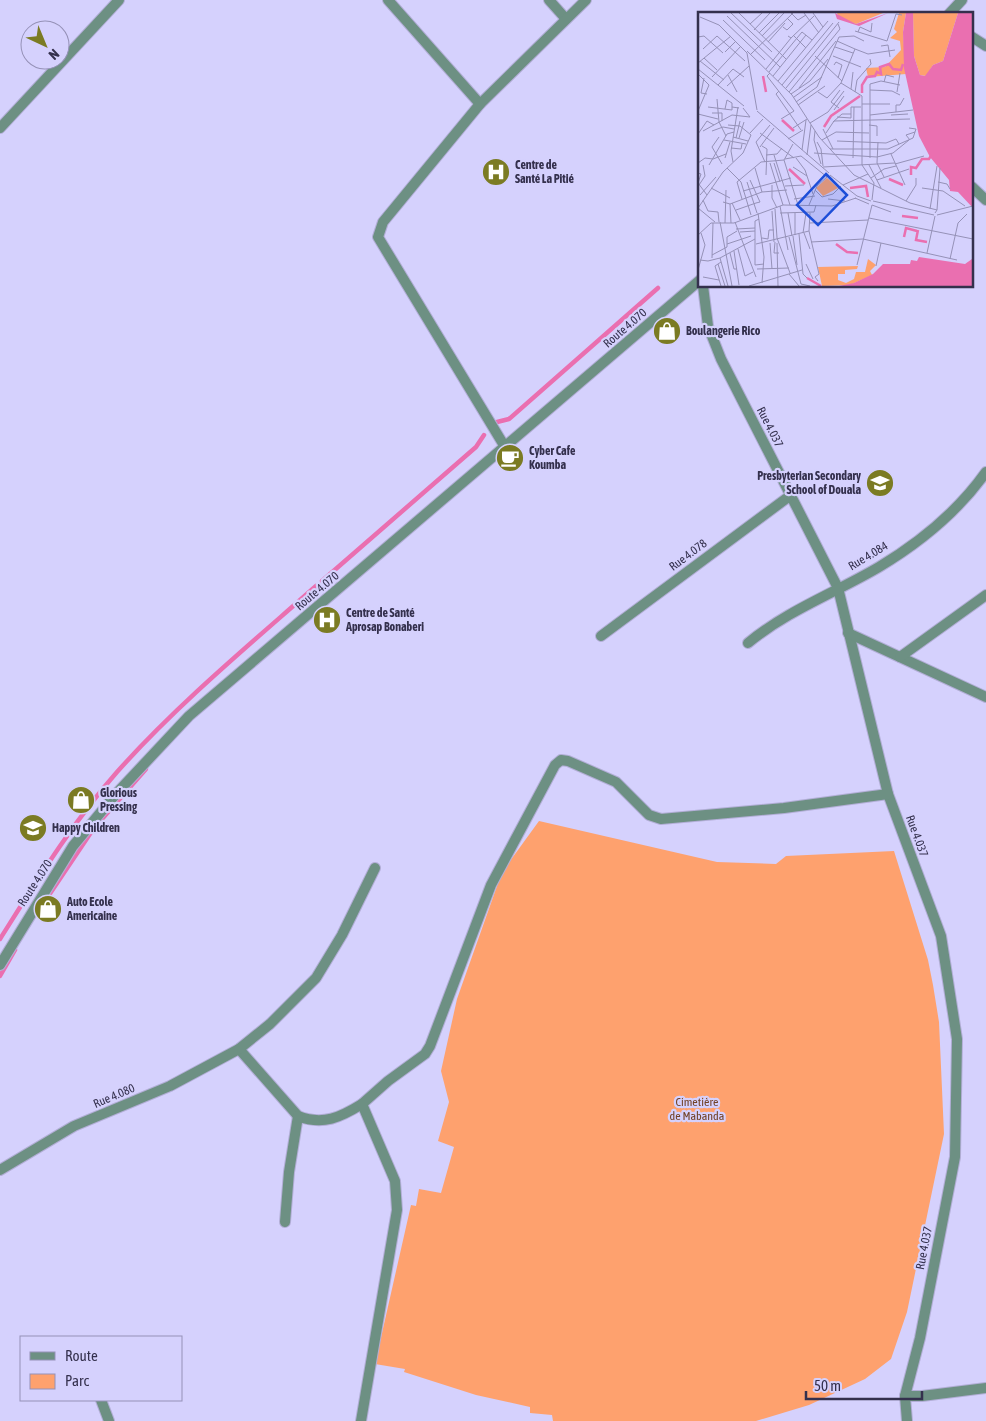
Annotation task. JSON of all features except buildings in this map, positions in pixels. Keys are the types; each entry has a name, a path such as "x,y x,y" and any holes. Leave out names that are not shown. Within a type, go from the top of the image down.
{"street":[{"path":"0,128 119,0"},
{"path":"388,0 480,104"},
{"path":"549,0 566,19"},
{"path":"505,447 378,237 383,222 480,104 586,0"},
{"path":"951,12 962,0"},
{"path":"974,38 986,46"},
{"path":"974,189 986,200"},
{"name":"Route 4.070","path":"0,965 73,846 115,795 189,716 698,282"},
{"name":"Rue 4.037","path":"703,288 708,326 722,359 838,588 888,794 940,936 957,1039 955,1157 920,1338 905,1396 907,1421"},
{"name":"Rue 4.084","path":"748,643 779,620 880,566 937,525 975,488 986,472"},
{"name":"Rue 4.078","path":"601,636 791,495"},
{"path":"900,657 986,595"},
{"path":"848,632 986,697"},
{"path":"239,1048 298,1116 311,1121 325,1121 342,1116 362,1104 388,1081 425,1054 430,1046 491,885 555,765 561,760 568,761 616,782 649,814 661,818 784,808 888,794"},
{"name":"Rue 4.080","path":"0,1170 74,1126 170,1086 239,1048 270,1024 316,978 342,935 375,868"},
{"path":"361,1421 397,1210 395,1181 362,1104"},
{"path":"285,1222 289,1172 298,1116"},
{"path":"905,1396 922,1396 986,1388"},
{"path":"101,1401 109,1421"}],"green space":[{"name":"Cimetière de Mabanda","path":"539,821 717,862 776,864 786,856 894,851 928,960 933,985 939,1022 944,1134 907,1312 891,1359 865,1379 809,1405 756,1421 553,1421 552,1415 530,1413 530,1407 476,1395 404,1372 405,1369 375,1364 411,1205 416,1206 419,1189 441,1193 454,1147 438,1141 449,1102 441,1071 457,999 502,872"}],"waterway":[{"path":"497,422 509,419 658,288"},
{"path":"322,581 476,447 484,435"},
{"path":"0,939 70,832 117,772 189,699 316,586"},
{"path":"102,819 146,769"},
{"path":"45,901 96,825"},
{"path":"0,976 15,950"}],"place":[{"name":"Centre de Santé La Pitié","path":"496,172"},
{"name":"Boulangerie Rico","path":"667,331"},
{"name":"Cyber Cafe Koumba","path":"510,458"},
{"name":"Presbyterian Secondary School of Douala","path":"880,483"},
{"name":"Centre de Santé Aprosap Bonaberi","path":"327,620"},
{"name":"Glorious Pressing","path":"81,800"},
{"name":"Happy Children","path":"33,828"},
{"name":"Auto Ecole Americaine","path":"48,909"}]}
